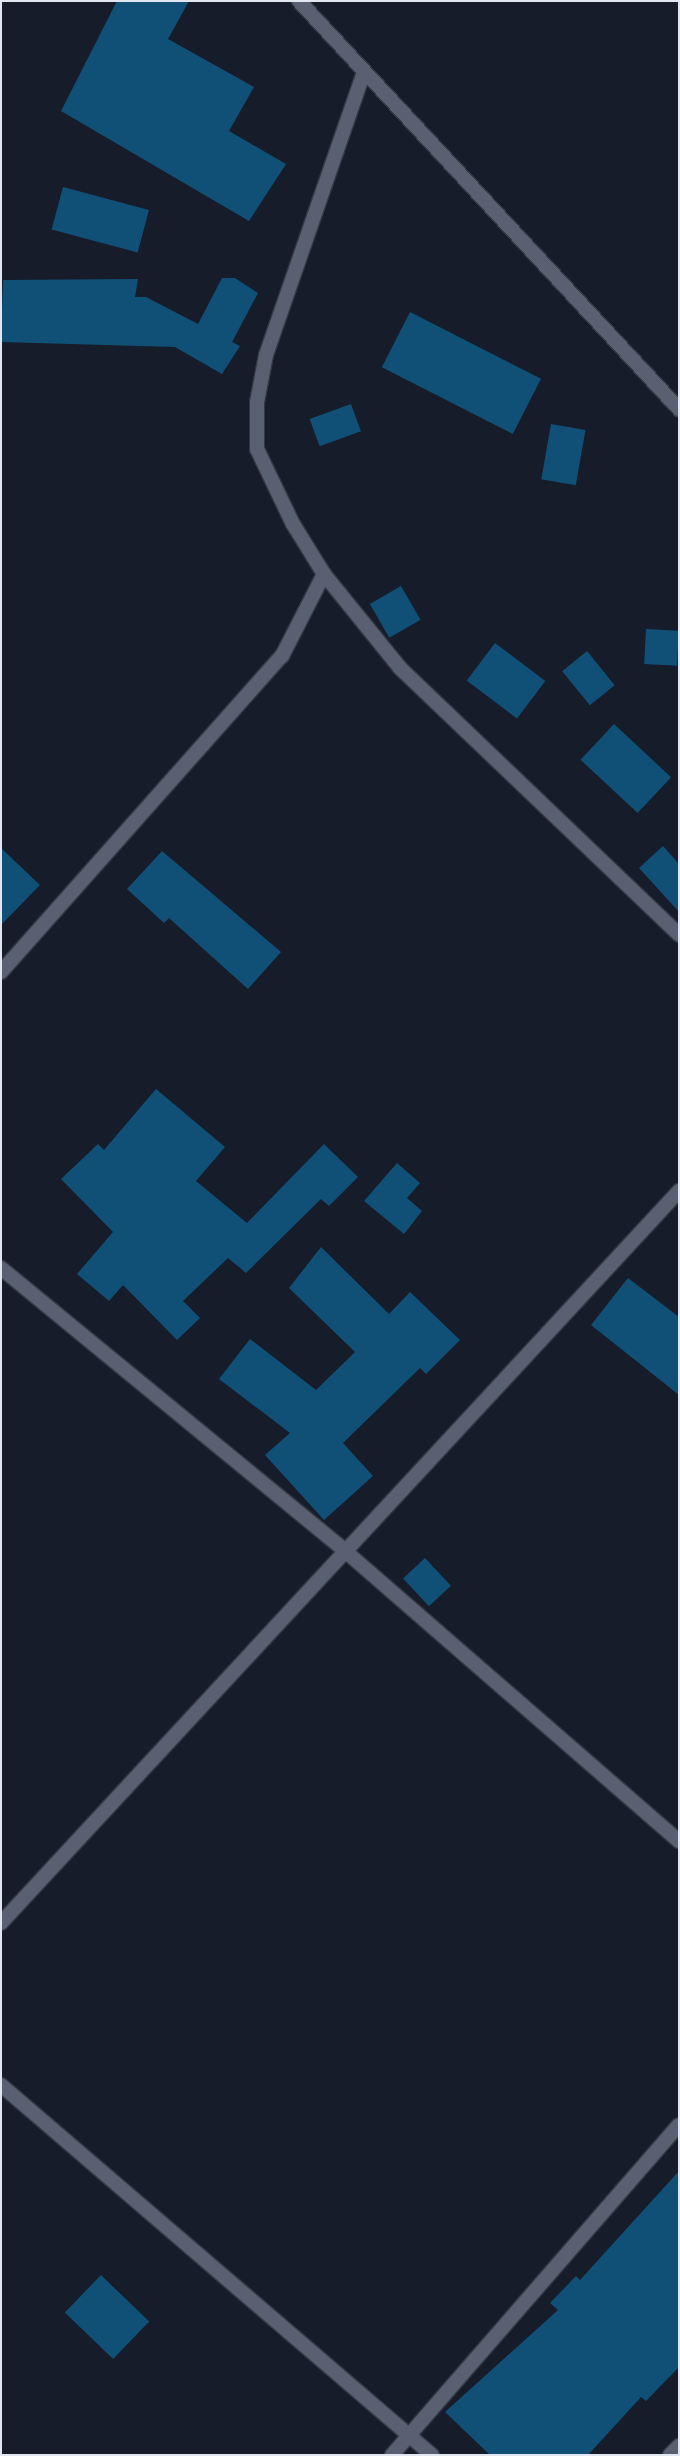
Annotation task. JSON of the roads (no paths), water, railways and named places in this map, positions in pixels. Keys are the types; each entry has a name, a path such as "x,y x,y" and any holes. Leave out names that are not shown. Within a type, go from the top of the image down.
{"street":[{"path":"299,1 679,409"},
{"path":"364,72 266,354 257,402 256,449 293,524 324,574 400,668 679,935"},
{"path":"1,972 282,656 324,574"},
{"path":"1,1923 344,1550 679,1191"},
{"path":"1,1268 344,1550 679,1841"},
{"path":"1,2085 432,2455"},
{"path":"392,2455 679,2125"},
{"path":"670,2455 679,2446"}]}
